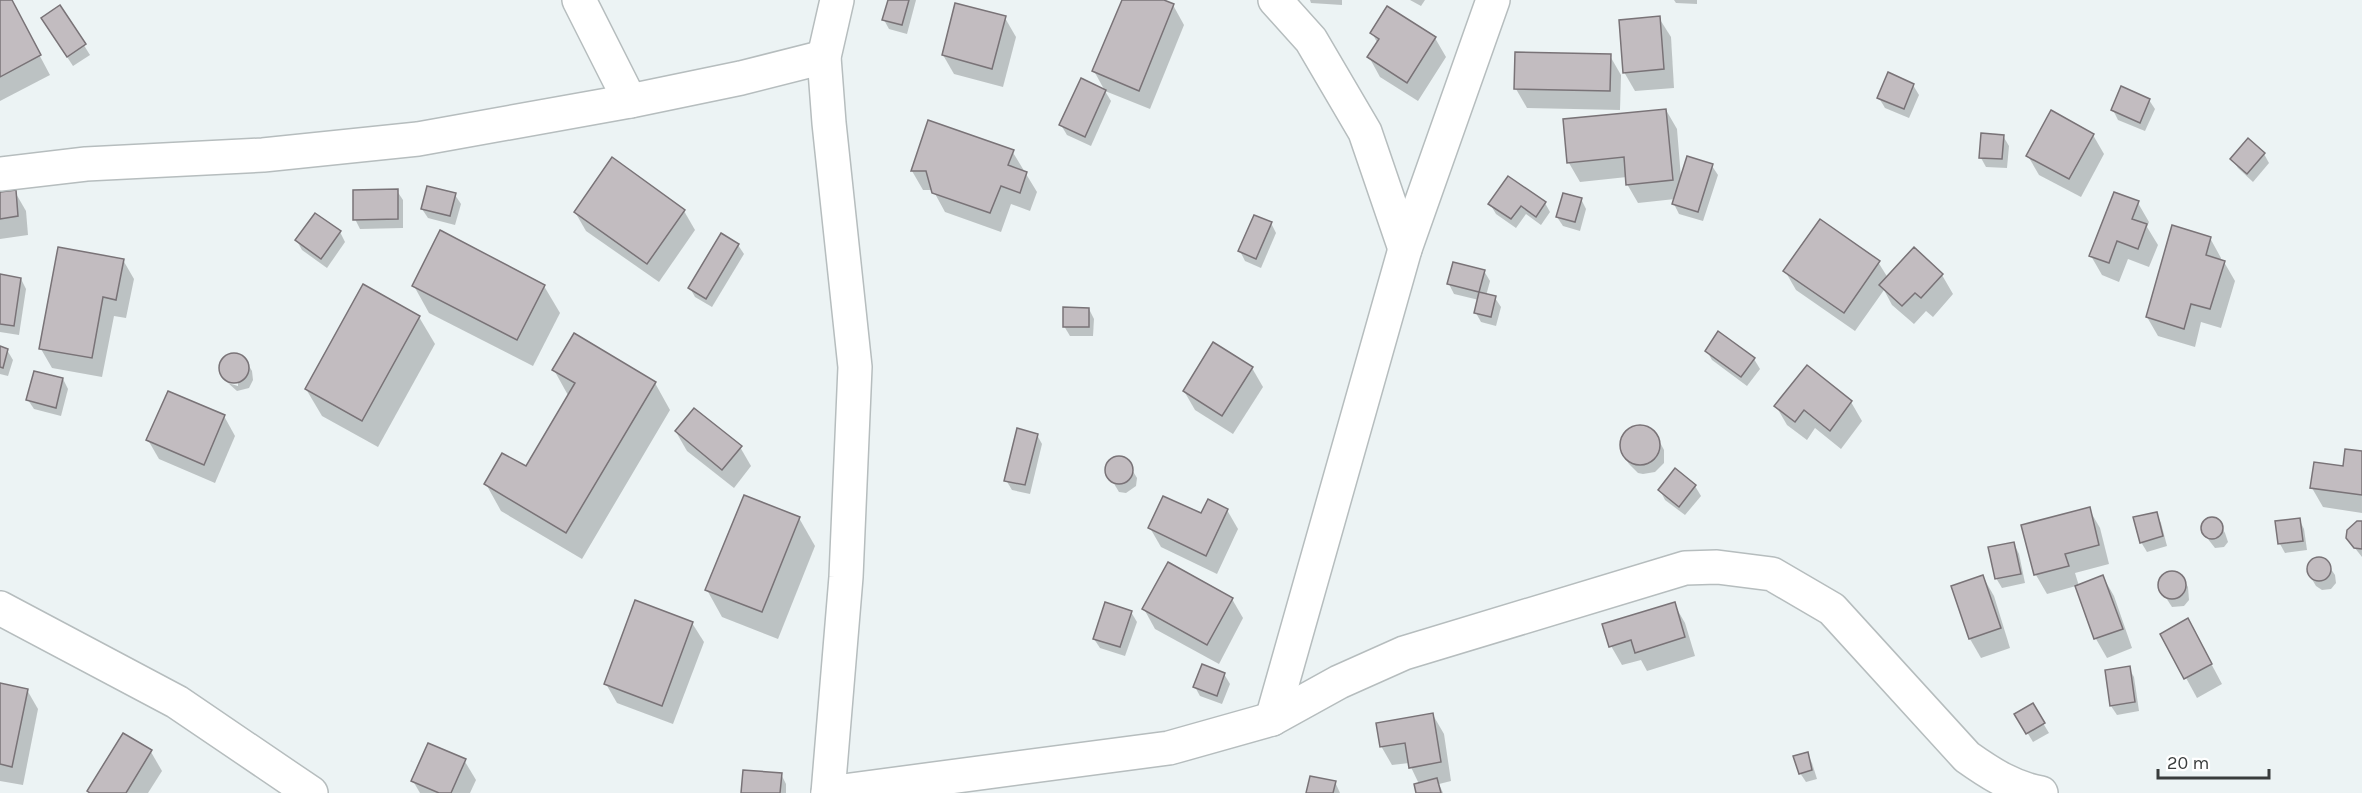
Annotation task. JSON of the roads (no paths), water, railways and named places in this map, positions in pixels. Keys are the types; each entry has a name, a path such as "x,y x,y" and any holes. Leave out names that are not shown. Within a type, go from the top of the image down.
{"street":[{"path":"579,0 630,101"},
{"path":"837,0 824,57 855,367 846,577 828,793 1169,748 1272,719 1339,682 1404,653 1685,568 1718,567 1772,574 1832,609 1967,757 1992,774 2021,789 2041,793"},
{"path":"1275,0 1311,40 1365,132 1405,249"},
{"path":"1272,719 1405,249 1493,0"},
{"path":"0,174 86,164 263,155 418,139 630,101 741,78 824,57"},
{"path":"0,608 177,702 311,793"}]}
